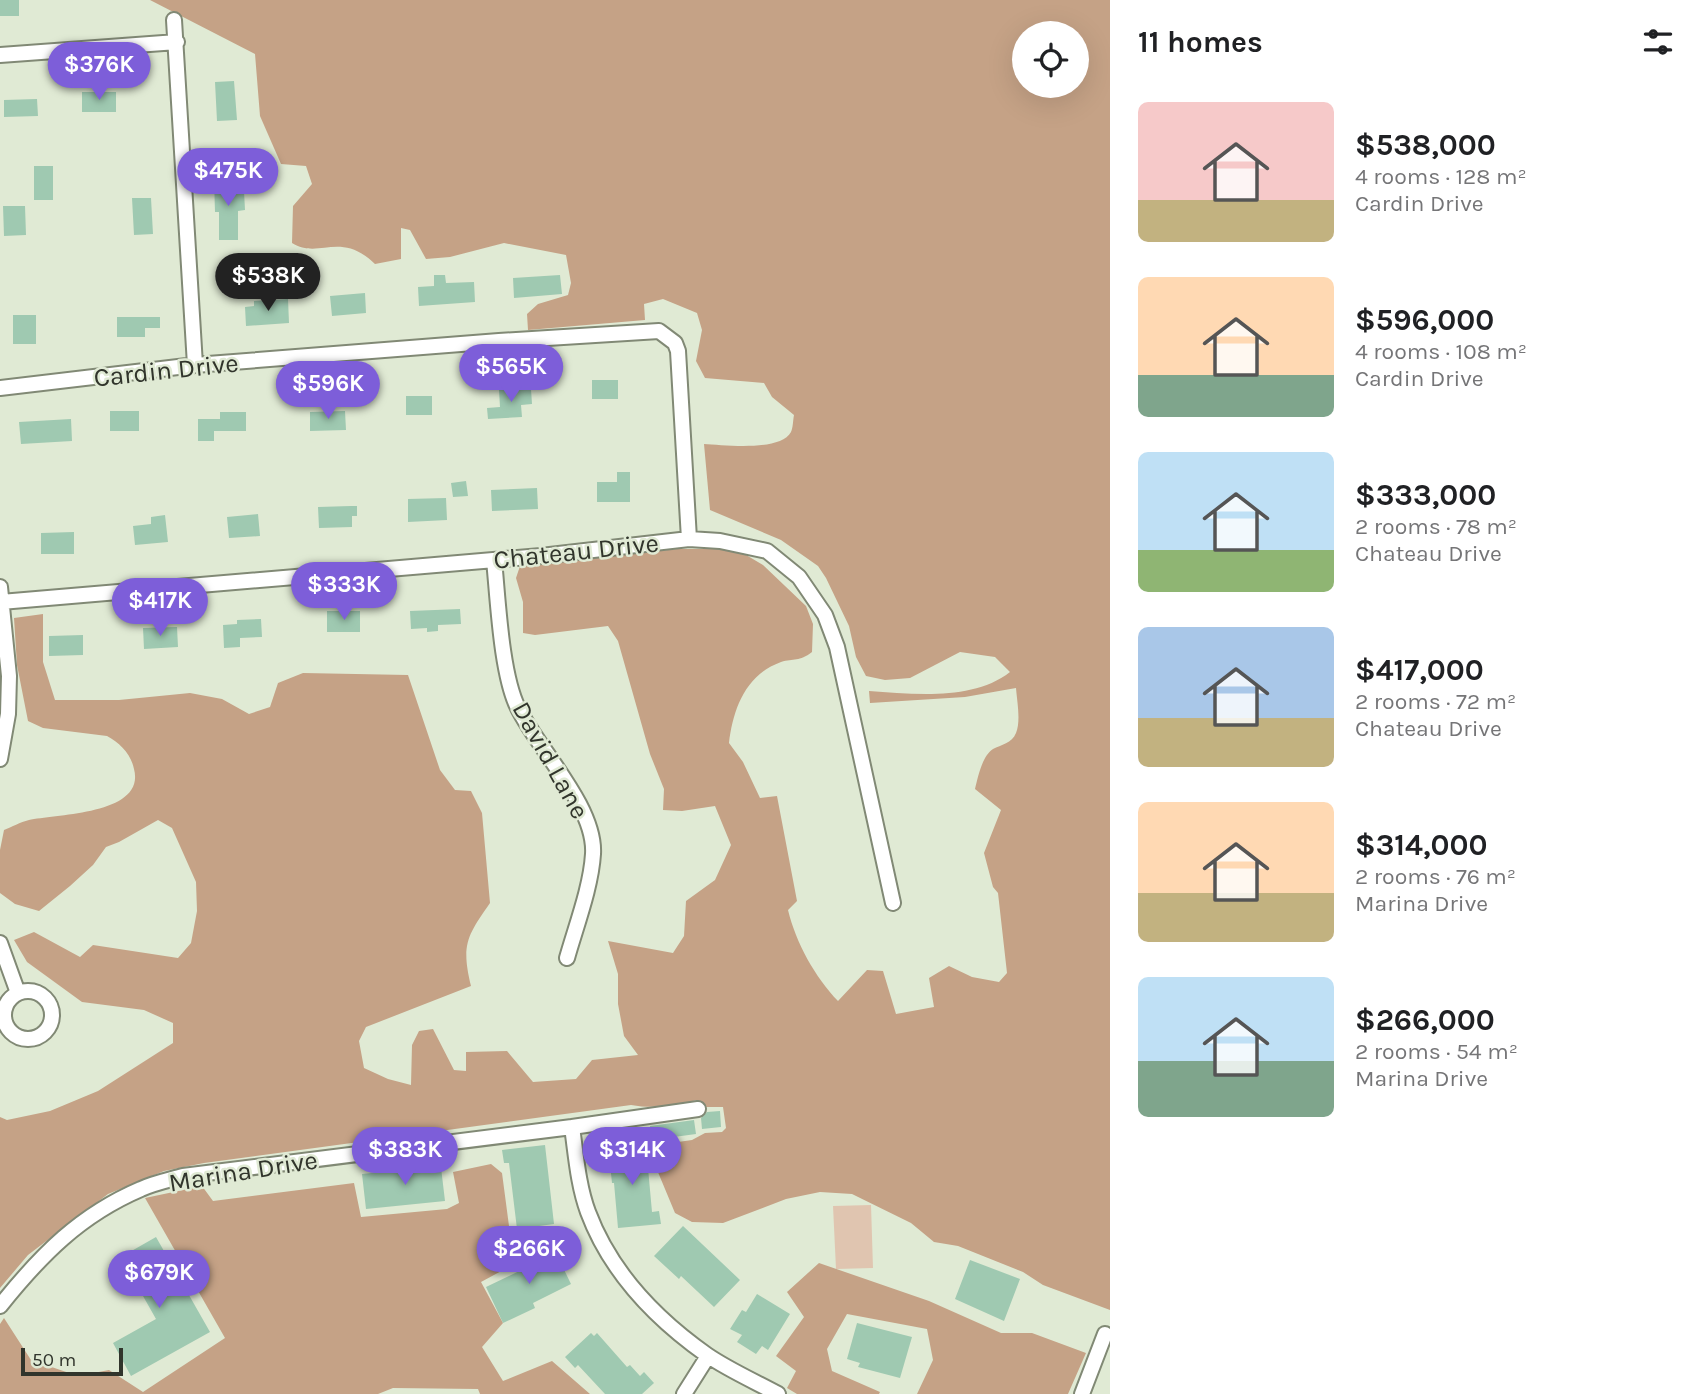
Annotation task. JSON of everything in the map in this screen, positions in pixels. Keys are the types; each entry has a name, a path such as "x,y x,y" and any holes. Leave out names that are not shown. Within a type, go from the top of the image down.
{"street":[{"path":"174,20 195,365"},
{"path":"0,55 177,42"},
{"name":"Cardin Drive","path":"0,388 195,365 659,331 675,343 678,351 689,539"},
{"name":"Chateau Drive","path":"1,595 494,560 689,539 720,541 767,551 799,577 825,615 837,647 893,903"},
{"name":"David Lane","path":"494,560 506,667 517,707 556,766 587,821 593,852 567,958"},
{"path":"0,759 8,714 9,676 1,595"},
{"path":"0,943 18,993"},
{"name":"Marina Drive","path":"0,1306 54,1244 91,1214 142,1188 213,1172 698,1109"},
{"path":"572,1127 578,1174 588,1211 614,1265 648,1305 708,1356 778,1394"},
{"path":"1082,1394 1105,1334"},
{"path":"684,1394 708,1356"}],"shaded area":[{"path":"150,0 1110,0 1110,1310 1043,1285 1023,1272 958,1246 934,1242 911,1223 852,1194 820,1192 786,1199 723,1223 692,1222 675,1213 655,1165 653,1153 664,1144 692,1140 705,1133 722,1132 726,1128 723,1107 706,1107 697,1100 664,1106 631,1105 204,1163 164,1171 108,1194 28,1255 0,1288 0,1117 7,1120 50,1111 98,1091 173,1043 173,1023 144,1010 82,1002 27,962 14,940 34,932 80,957 93,945 178,958 191,943 197,911 196,882 172,828 158,820 106,847 93,865 39,911 15,904 0,893 0,850 4,830 29,820 96,810 113,804 126,796 134,784 134,769 130,758 107,736 43,728 28,721 17,665 14,618 43,614 43,662 55,700 119,700 190,693 222,699 249,714 270,707 278,683 303,673 408,675 440,770 455,790 471,791 482,813 490,903 468,942 467,960 471,986 366,1027 359,1041 364,1068 388,1079 411,1085 412,1045 419,1031 433,1029 454,1070 466,1071 466,1052 507,1051 533,1082 576,1079 592,1060 638,1055 624,1036 618,1004 618,974 608,941 673,953 684,936 686,901 715,880 731,845 715,806 682,811 663,810 664,789 650,754 618,641 608,626 535,635 523,633 523,602 516,578 520,566 677,549 741,552 763,565 806,606 813,624 812,652 804,657 781,662 758,676 738,706 729,743 743,762 760,798 777,796 797,901 788,910 801,947 814,970 838,1001 867,970 883,971 896,1014 934,1007 929,978 949,966 972,977 999,982 1007,973 998,893 993,887 984,853 1001,810 975,789 981,767 989,752 1009,741 1016,733 1016,688 965,697 870,703 869,691 924,694 961,692 979,688 1010,672 995,657 960,652 910,678 885,680 866,676 856,657 849,626 818,566 781,540 710,510 704,444 751,446 776,442 791,432 794,415 772,397 764,383 705,378 696,361 702,330 697,313 663,299 644,304 645,320 528,330 527,314 538,304 568,295 571,283 566,255 504,243 450,257 426,259 410,230 401,228 401,259 375,264 351,249 311,249 292,243 293,206 312,184 306,166 281,164 260,116 255,54"},
{"path":"491,1164 502,1173 509,1226 513,1236 539,1235 529,1256 481,1282 503,1323 482,1347 503,1381 552,1361 590,1394 480,1394 478,1389 393,1388 378,1394 0,1394 0,1324 4,1318 31,1360 78,1376 109,1370 143,1392 225,1338 145,1198 202,1186 213,1201 354,1183 361,1217 447,1209 459,1203 453,1172"},
{"path":"871,1205 873,1268 836,1269 833,1206"},
{"path":"819,1263 929,1301 1001,1333 1032,1333 1086,1353 1068,1394 917,1394 933,1360 927,1329 847,1314 827,1349 832,1371 880,1392 879,1394 797,1394 787,1388 796,1371 776,1356 804,1317 787,1292"}],"building":[{"path":"0,0 19,0 19,16 0,16"},
{"path":"234,81 237,120 217,121 215,82"},
{"path":"82,92 116,92 116,112 82,112"},
{"path":"37,99 38,116 4,117 4,100"},
{"path":"34,166 53,166 53,200 34,200"},
{"path":"233,178 233,191 244,191 245,210 238,211 238,240 219,240 219,212 215,212 214,179"},
{"path":"132,198 151,198 153,234 134,235"},
{"path":"3,206 25,206 26,235 4,236"},
{"path":"434,275 445,275 446,283 474,282 475,302 419,306 418,287 434,286"},
{"path":"560,275 562,294 514,298 513,278"},
{"path":"365,293 366,313 332,316 330,296"},
{"path":"288,299 289,323 246,326 245,307 254,306 254,301"},
{"path":"13,315 36,315 36,344 13,344"},
{"path":"117,317 160,317 160,328 145,328 145,337 117,337"},
{"path":"592,380 618,380 618,399 592,399"},
{"path":"531,389 532,404 521,405 522,417 488,419 487,408 500,407 499,390"},
{"path":"406,396 432,396 432,415 406,415"},
{"path":"110,411 139,411 139,431 110,431"},
{"path":"345,411 346,430 310,431 310,412"},
{"path":"220,412 246,412 246,431 214,431 214,441 198,441 198,419 220,419"},
{"path":"71,419 72,441 21,444 19,422"},
{"path":"617,472 630,472 630,502 597,502 597,482 617,482"},
{"path":"466,481 468,496 453,497 451,483"},
{"path":"537,488 538,509 492,511 491,490"},
{"path":"446,498 447,520 408,522 408,499"},
{"path":"357,506 357,516 352,516 352,527 319,528 318,507"},
{"path":"258,514 260,536 229,538 227,517"},
{"path":"165,515 168,542 135,545 133,526 151,524 151,517"},
{"path":"74,532 74,554 41,554 41,533"},
{"path":"460,609 461,624 438,625 438,631 427,632 427,628 411,629 410,611"},
{"path":"327,611 360,611 360,632 327,632"},
{"path":"261,619 262,637 240,638 240,647 224,648 223,625 237,624 237,620"},
{"path":"177,627 178,647 144,649 143,628"},
{"path":"83,635 83,655 49,656 49,636"},
{"path":"720,1111 721,1127 702,1129 701,1118 707,1112"},
{"path":"694,1120 696,1134 652,1140 650,1126"},
{"path":"545,1145 554,1224 517,1229 509,1163 504,1163 502,1150"},
{"path":"646,1146 652,1212 659,1211 661,1224 618,1228 614,1183 610,1164 606,1164 605,1150"},
{"path":"440,1159 445,1201 366,1209 362,1174 410,1169 428,1165 427,1160"},
{"path":"683,1226 740,1280 714,1307 681,1276 679,1279 654,1256"},
{"path":"156,1237 210,1332 131,1376 113,1343 156,1319 121,1257"},
{"path":"552,1245 571,1284 533,1303 535,1308 503,1323 486,1287 542,1260 538,1252"},
{"path":"970,1260 1020,1279 1004,1321 955,1299"},
{"path":"757,1294 790,1314 768,1350 762,1346 756,1354 737,1342 742,1335 730,1329 742,1310 746,1312"},
{"path":"857,1323 912,1337 900,1378 858,1367 860,1363 847,1359"},
{"path":"591,1333 594,1336 597,1333 627,1367 630,1365 640,1376 644,1372 654,1383 642,1394 605,1394 578,1365 575,1368 565,1357"}]}
